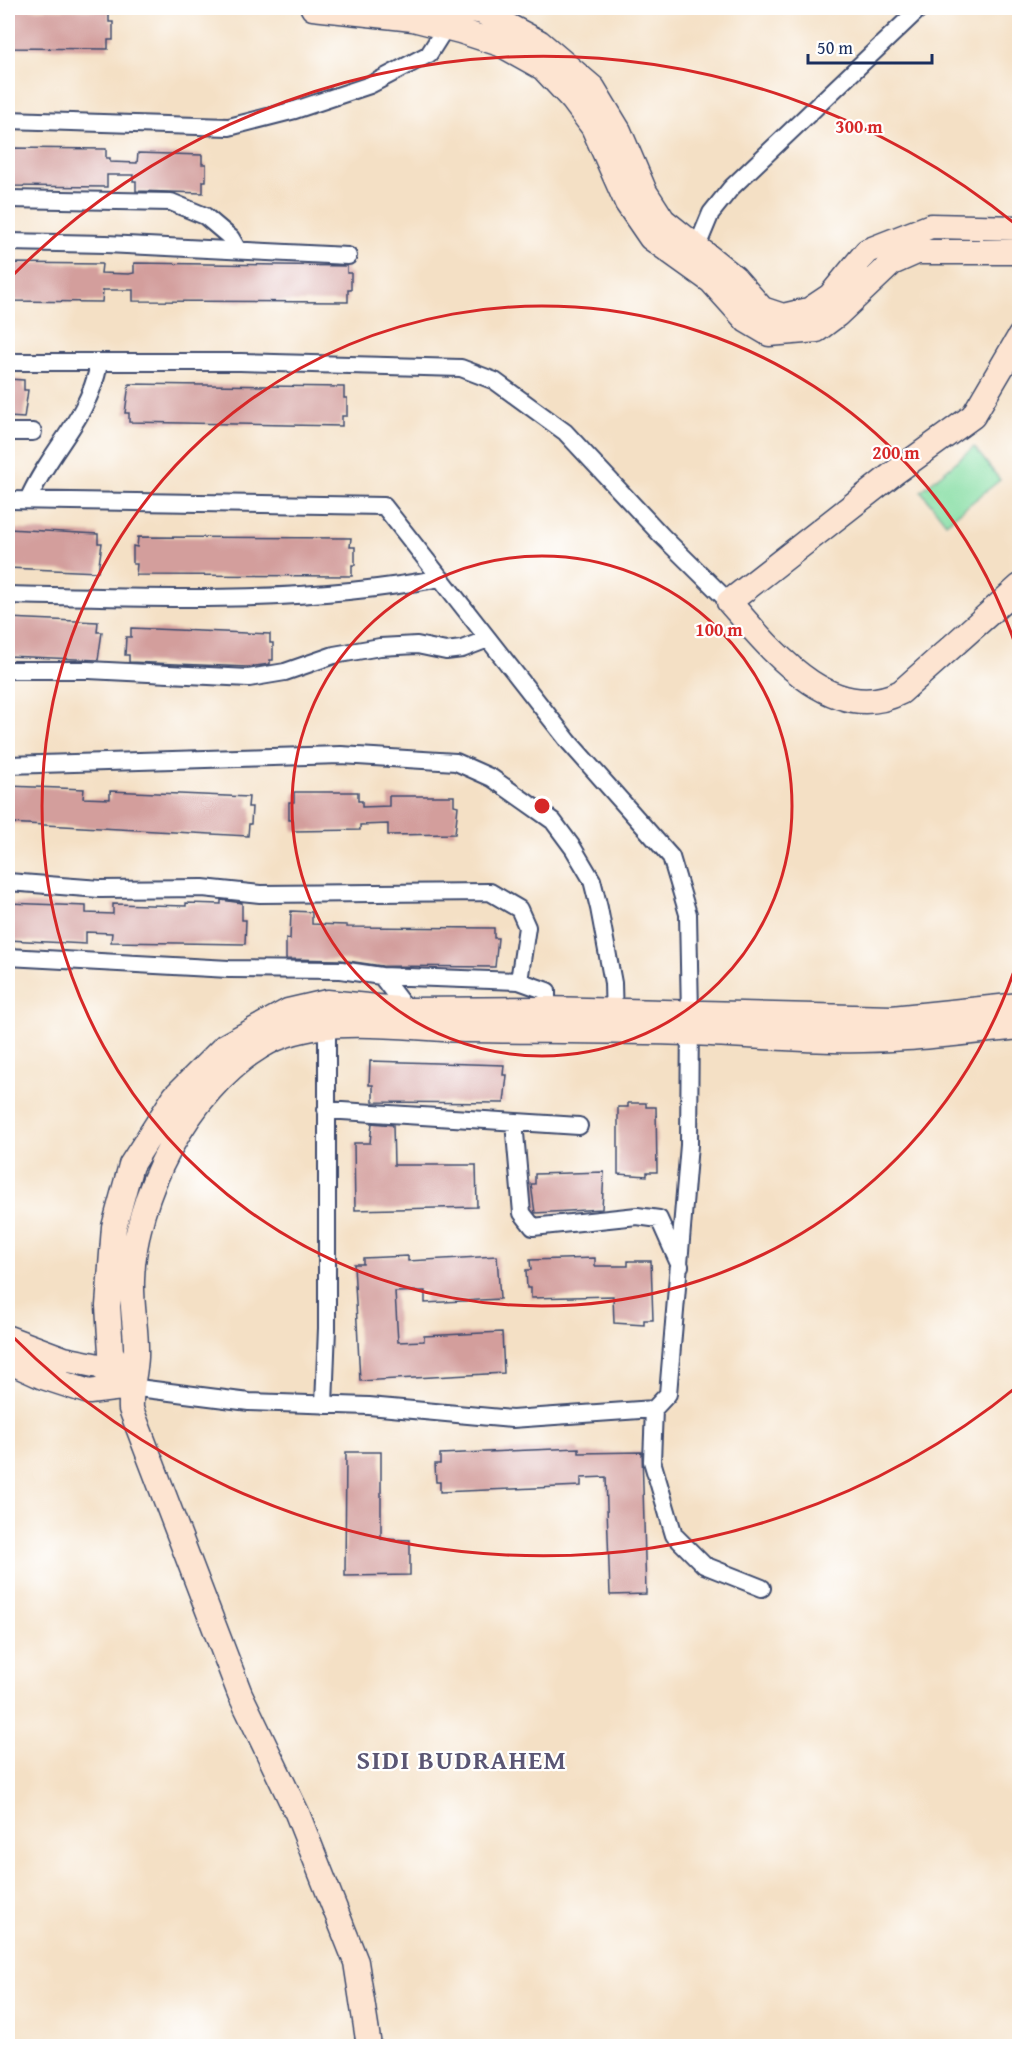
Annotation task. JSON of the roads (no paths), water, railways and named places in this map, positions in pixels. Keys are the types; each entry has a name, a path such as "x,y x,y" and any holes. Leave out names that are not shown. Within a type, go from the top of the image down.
{"street":[{"path":"313,8 413,19 451,17 543,68 573,100 593,127 637,220 651,238 734,277 762,309 783,316 810,310 830,296 867,251 902,236 931,226 1020,228"},
{"path":"463,8 482,12 539,42 593,88 619,131 645,192 663,220 711,281 747,321 769,334 817,330 837,315 892,263 917,252 1020,252"},
{"path":"694,258 711,213 731,188 920,8"},
{"path":"8,120 229,127 295,110 370,85 429,54 451,17"},
{"path":"8,199 171,202 205,216 231,238 238,250"},
{"path":"8,242 348,256"},
{"path":"729,602 894,473 973,416 1020,336"},
{"path":"8,362 99,364 240,362 461,368 495,381 565,432 766,643 812,682 840,696 866,700 884,698 901,692 1020,586"},
{"path":"28,500 49,460 75,426 94,390 99,364"},
{"path":"8,432 33,432"},
{"path":"8,500 384,506 568,742 671,856 688,914 689,1145 668,1394 654,1409 652,1461 674,1535 704,1565 762,1588"},
{"path":"8,596 303,594 392,588 441,578"},
{"path":"8,670 88,670 249,678 285,672 334,655 380,647 417,645 447,651 462,649 488,639"},
{"path":"8,765 340,755 456,762 492,778 553,821 573,848 592,880 599,908 613,983 614,1021"},
{"path":"8,882 100,890 203,888 260,894 490,892 519,909 527,927 519,981"},
{"path":"8,957 229,969 341,970 381,976 519,981 547,991 547,1009"},
{"path":"381,976 412,1019"},
{"path":"130,1387 111,1352 108,1306 114,1227 131,1165 175,1096 225,1046 288,1011 327,1002 412,1019 690,1023 892,1018 1020,1005"},
{"path":"324,1405 327,1328 327,1002"},
{"path":"369,2046 356,1962 297,1814 240,1694 131,1409 130,1387 136,1358 132,1280 136,1243 144,1210 165,1157 201,1100 261,1046 306,1029 547,1009 614,1021"},
{"path":"690,1023 877,1041 1020,1027"},
{"path":"326,1110 579,1126"},
{"path":"514,1122 522,1213 533,1227 638,1216 659,1219 680,1267"},
{"path":"8,1338 64,1359 99,1366 130,1387"},
{"path":"8,1361 43,1377 89,1392 130,1387 249,1402 324,1405 512,1419 654,1409"}],"district":[{"name":"SIDI BUDRAHEM","path":"462,1760"}]}
